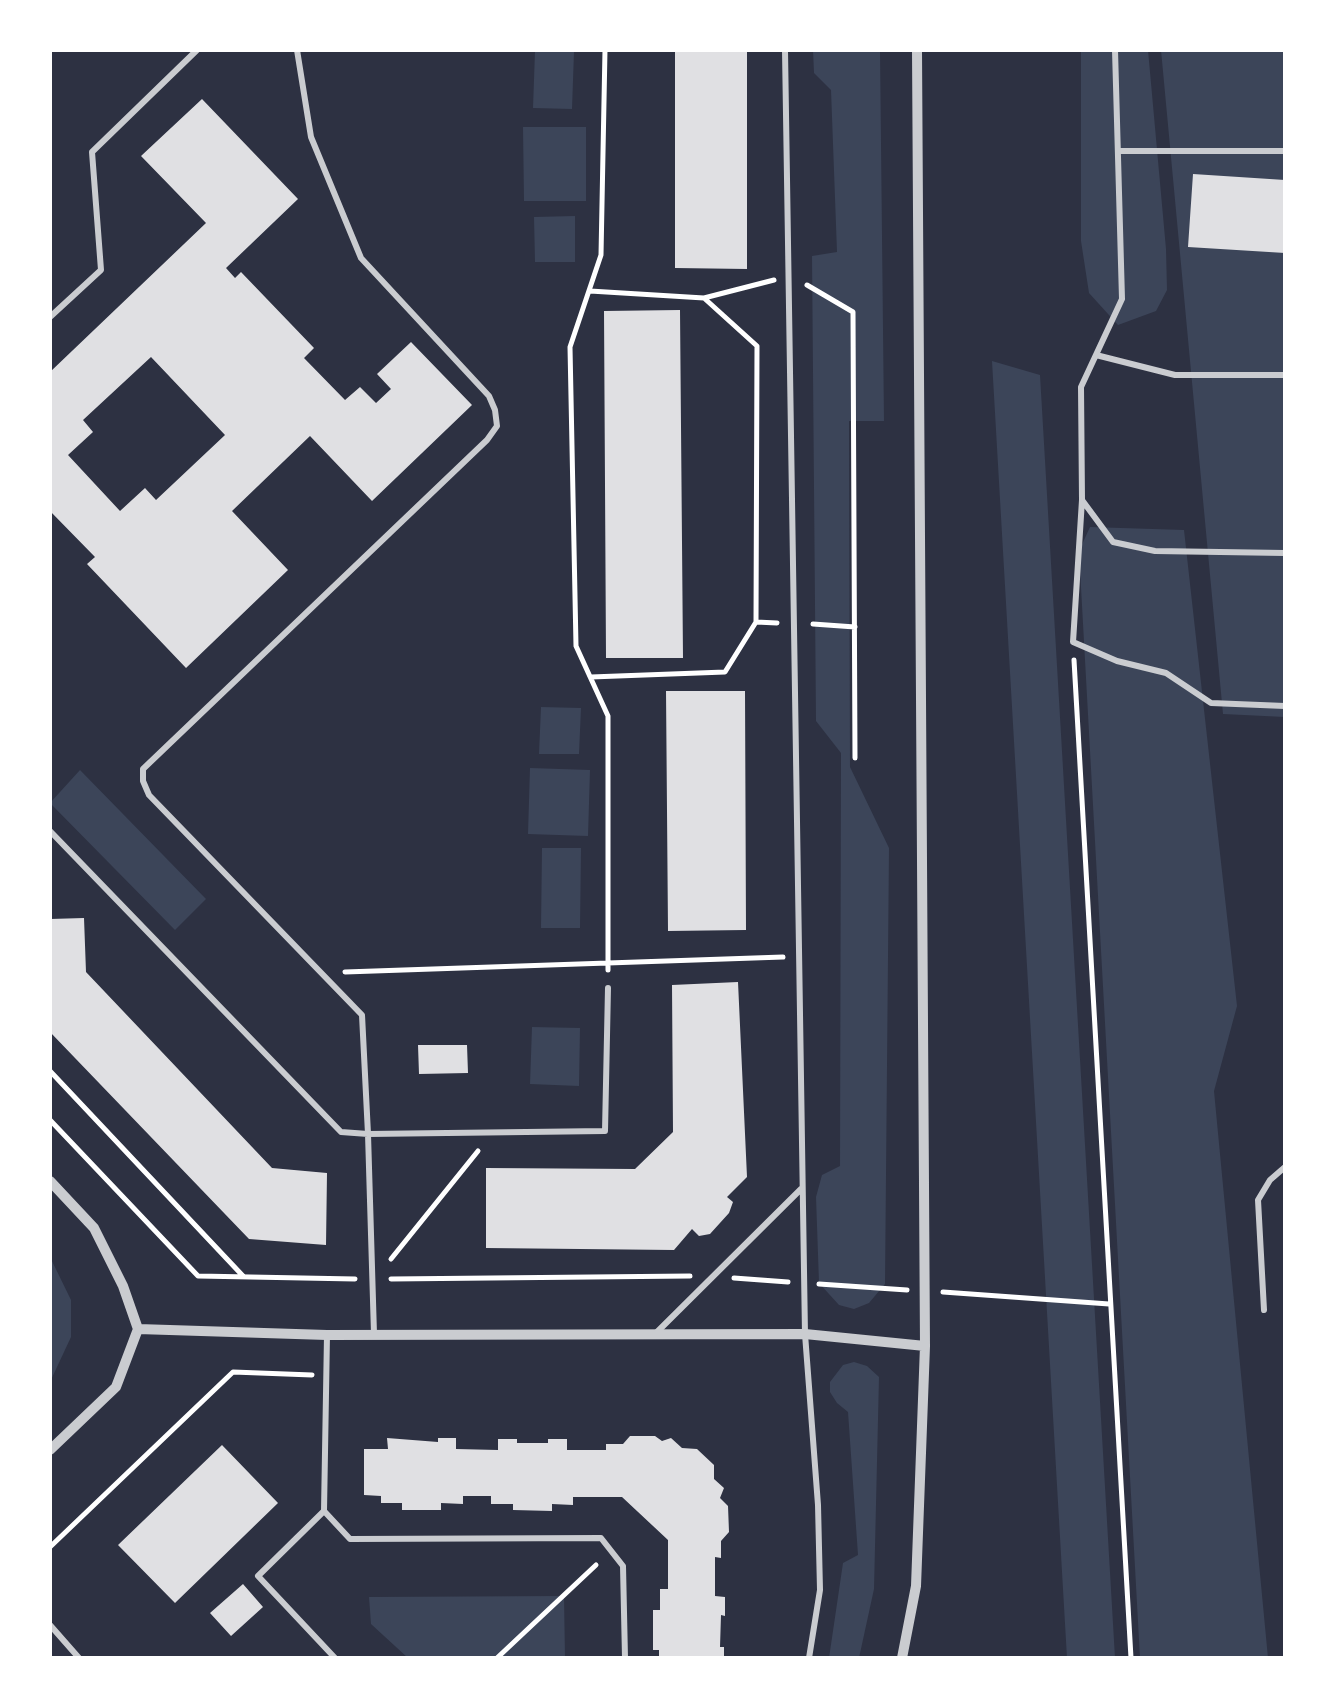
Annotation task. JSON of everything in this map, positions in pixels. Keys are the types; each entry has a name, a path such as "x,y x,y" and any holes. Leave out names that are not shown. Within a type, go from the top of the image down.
{"street":[{"path":"902,1658 916,1586 924,1346 917,50"},
{"path":"50,1180 94,1228 123,1286 138,1329 116,1387 50,1450"},
{"path":"138,1329 328,1335 805,1334 924,1346"}],"lane":[{"path":"50,317 101,270 92,152 197,50"},
{"path":"298,50 311,137 361,258 489,396 496,410 496,426 487,440 143,769 142,781 149,796 362,1015 374,1334"},
{"path":"785,50 805,1334 820,1590 809,1658"},
{"path":"1114,50 1122,299 1081,387 1082,500 1072,642 1116,661 1166,673 1211,702 1285,706"},
{"path":"1118,151 1285,151"},
{"path":"1096,355 1175,375 1285,375"},
{"path":"1082,500 1113,542 1155,551 1285,552"},
{"path":"50,831 342,1132 605,1131 608,988"},
{"path":"1264,1310 1258,1200 1270,1180 1285,1167"},
{"path":"655,1334 802,1188"},
{"path":"328,1335 324,1511 258,1576 335,1658"},
{"path":"324,1511 350,1538 601,1538 623,1566 625,1658"},
{"path":"50,1625 80,1658"}],"path":[{"path":"604,50 601,255 570,347 576,646 608,716 608,988"},
{"path":"589,291 704,298 790,276 853,312 855,758"},
{"path":"590,677 725,672 756,622 757,346 704,298"},
{"path":"756,622 855,626"},
{"path":"1072,642 1131,1658"},
{"path":"322,972 798,957"},
{"path":"50,1071 245,1278"},
{"path":"374,1279 493,1133"},
{"path":"50,1547 233,1372 328,1376"},
{"path":"497,1658 596,1565"}],"shaded area":[{"path":"813,50 880,50 884,421 849,421 850,767 889,848 885,1284 869,1303 854,1309 839,1305 819,1283 816,1197 822,1175 840,1166 841,753 816,721 812,256 837,252 831,90 814,73"},
{"path":"1081,50 1148,50 1167,290 1156,311 1118,325 1089,293 1081,241"},
{"path":"1161,50 1285,50 1285,717 1223,714"},
{"path":"535,51 574,52 572,109 533,108"},
{"path":"523,127 586,127 586,201 524,201"},
{"path":"575,216 575,262 535,262 534,217"},
{"path":"992,361 1040,375 1115,1658 1067,1658"},
{"path":"1090,527 1184,530 1237,1006 1214,1091 1268,1658 1140,1658 1079,551"},
{"path":"541,707 581,708 579,754 539,754"},
{"path":"530,768 590,770 588,836 528,834"},
{"path":"80,770 206,899 175,930 50,803"},
{"path":"542,848 581,848 580,928 541,928"},
{"path":"532,1027 580,1028 579,1086 530,1084"},
{"path":"50,1257 71,1300 71,1337 50,1382"},
{"path":"854,1362 867,1366 879,1377 874,1589 859,1658 829,1658 843,1563 858,1555 848,1412 830,1392 830,1382 843,1365"},
{"path":"564,1596 565,1658 408,1658 371,1624 369,1597"}],"building":[{"path":"675,50 747,50 747,269 675,268"},
{"path":"202,99 298,199 226,268 235,278 241,272 314,348 304,358 345,400 360,387 376,403 391,389 377,374 411,342 472,405 372,501 310,436 232,511 288,570 186,668 87,564 95,557 50,511 50,372 206,223 141,156","holes":["151,357 225,435 156,500 145,488 120,511 68,455 93,432 83,420"]},
{"path":"1193,174 1285,180 1285,253 1188,247"},
{"path":"680,310 683,658 606,658 604,311"},
{"path":"666,691 745,691 746,930 668,931"},
{"path":"84,918 86,972 272,1168 327,1173 326,1245 249,1239 50,1032 50,919"},
{"path":"738,982 747,1177 727,1197 733,1202 729,1213 710,1234 699,1236 692,1229 674,1250 486,1248 486,1168 635,1169 673,1132 672,985"},
{"path":"418,1045 467,1045 468,1073 419,1074"},
{"path":"630,1436 655,1436 662,1441 671,1438 682,1448 697,1449 714,1465 714,1479 724,1488 720,1498 728,1506 729,1532 721,1541 721,1558 715,1557 715,1596 725,1597 720,1647 724,1647 724,1658 659,1658 659,1650 653,1650 653,1610 660,1610 660,1589 668,1589 668,1540 622,1497 573,1497 573,1505 552,1504 552,1511 513,1510 513,1504 491,1504 491,1496 463,1496 463,1504 441,1503 441,1510 402,1510 402,1503 381,1503 381,1496 364,1495 364,1449 388,1449 387,1438 438,1442 438,1438 456,1438 456,1449 498,1450 498,1439 548,1443 548,1439 567,1439 567,1450 606,1450 606,1444 623,1444"},
{"path":"222,1445 278,1503 175,1603 118,1545"},
{"path":"243,1584 263,1607 231,1636 210,1613"}]}
